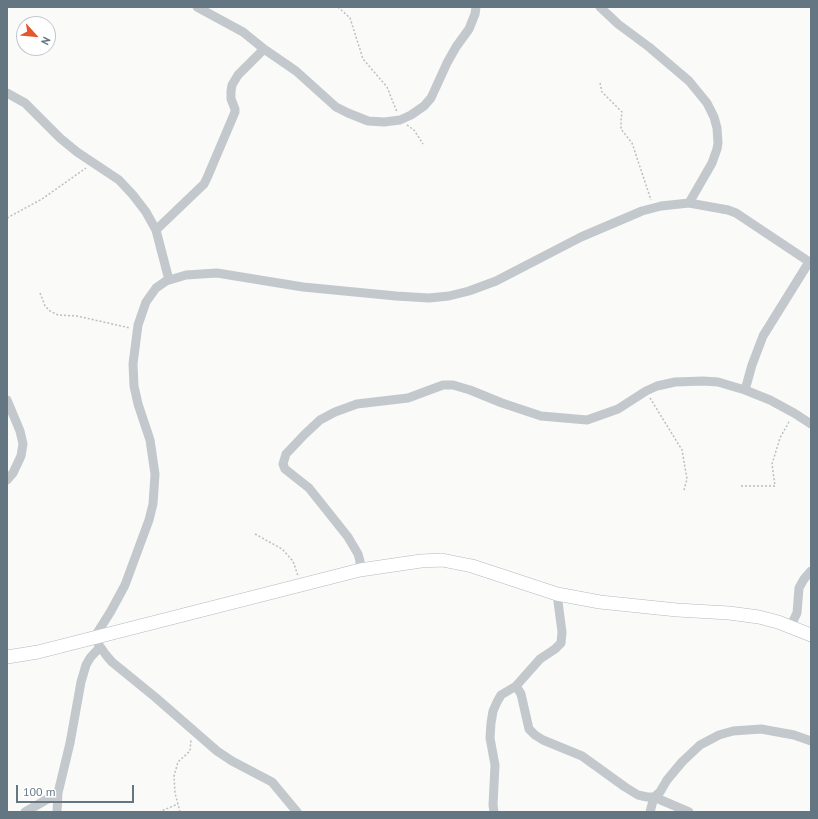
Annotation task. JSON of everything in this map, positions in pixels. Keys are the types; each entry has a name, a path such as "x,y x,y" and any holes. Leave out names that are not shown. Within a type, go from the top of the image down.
{"main road":[{"path":"7,657 97,642 360,570 421,561 442,560 472,566 557,594 600,602 759,617 778,622 811,636"}],"street":[{"path":"197,7 243,32 264,50 305,79 336,107 368,120 384,122 400,120 417,111 431,98 453,52 469,29 476,7"},
{"path":"600,7 618,24 649,47 689,81 707,104 714,117 718,128 717,149 712,163 689,203"},
{"path":"156,230 204,184 235,112 231,98 232,85 238,76 264,50"},
{"path":"8,95 25,103 60,138 119,180 133,195 146,212 156,230 169,280"},
{"path":"57,812 58,793 86,665 125,585 149,520 153,504 155,474 150,440 138,404 134,386 134,364 138,330 146,302 156,288 169,280 186,275 217,273 303,286 396,296 429,298 449,296 496,282 581,237 642,211 661,206 689,203 728,210 736,213 810,263 763,336 752,365 745,390"},
{"path":"360,570 358,554 348,537 309,488 285,469 283,464 286,454 320,420 335,412 357,404 408,398 443,384 470,390 502,403 541,416 587,420 618,409 646,391 657,386 675,382 703,381 718,382 745,390 770,400 811,424"},
{"path":"7,400 20,430 23,444 21,456 13,473 7,480"},
{"path":"790,627 797,613 799,588 811,571"},
{"path":"494,812 495,765 490,738 491,723 497,702 501,695 516,686 540,659 561,643 562,632 557,594"},
{"path":"97,642 112,662 193,729 217,751 232,761 272,782 298,812"},
{"path":"516,686 521,694 529,730 535,735 543,740 582,756 638,795 654,796 688,812"},
{"path":"650,812 654,796 660,792 667,780 682,762 700,745 719,735 733,731 762,729 794,735 811,741"},
{"path":"25,812 58,793"}],"path":[{"path":"338,7 350,18 363,59 387,87 400,120 414,130 423,144"},
{"path":"600,83 602,92 622,112 621,129 632,143 654,208"},
{"path":"7,218 42,199 94,162"},
{"path":"40,293 45,306 50,312 58,315 77,316 138,330"},
{"path":"646,391 682,450 687,479 684,490"},
{"path":"741,486 775,486 772,464 780,438 794,413"},
{"path":"255,534 282,550 293,561 301,585"},
{"path":"180,812 175,793 174,776 178,762 190,751 193,729"},
{"path":"159,812 178,804"}]}
